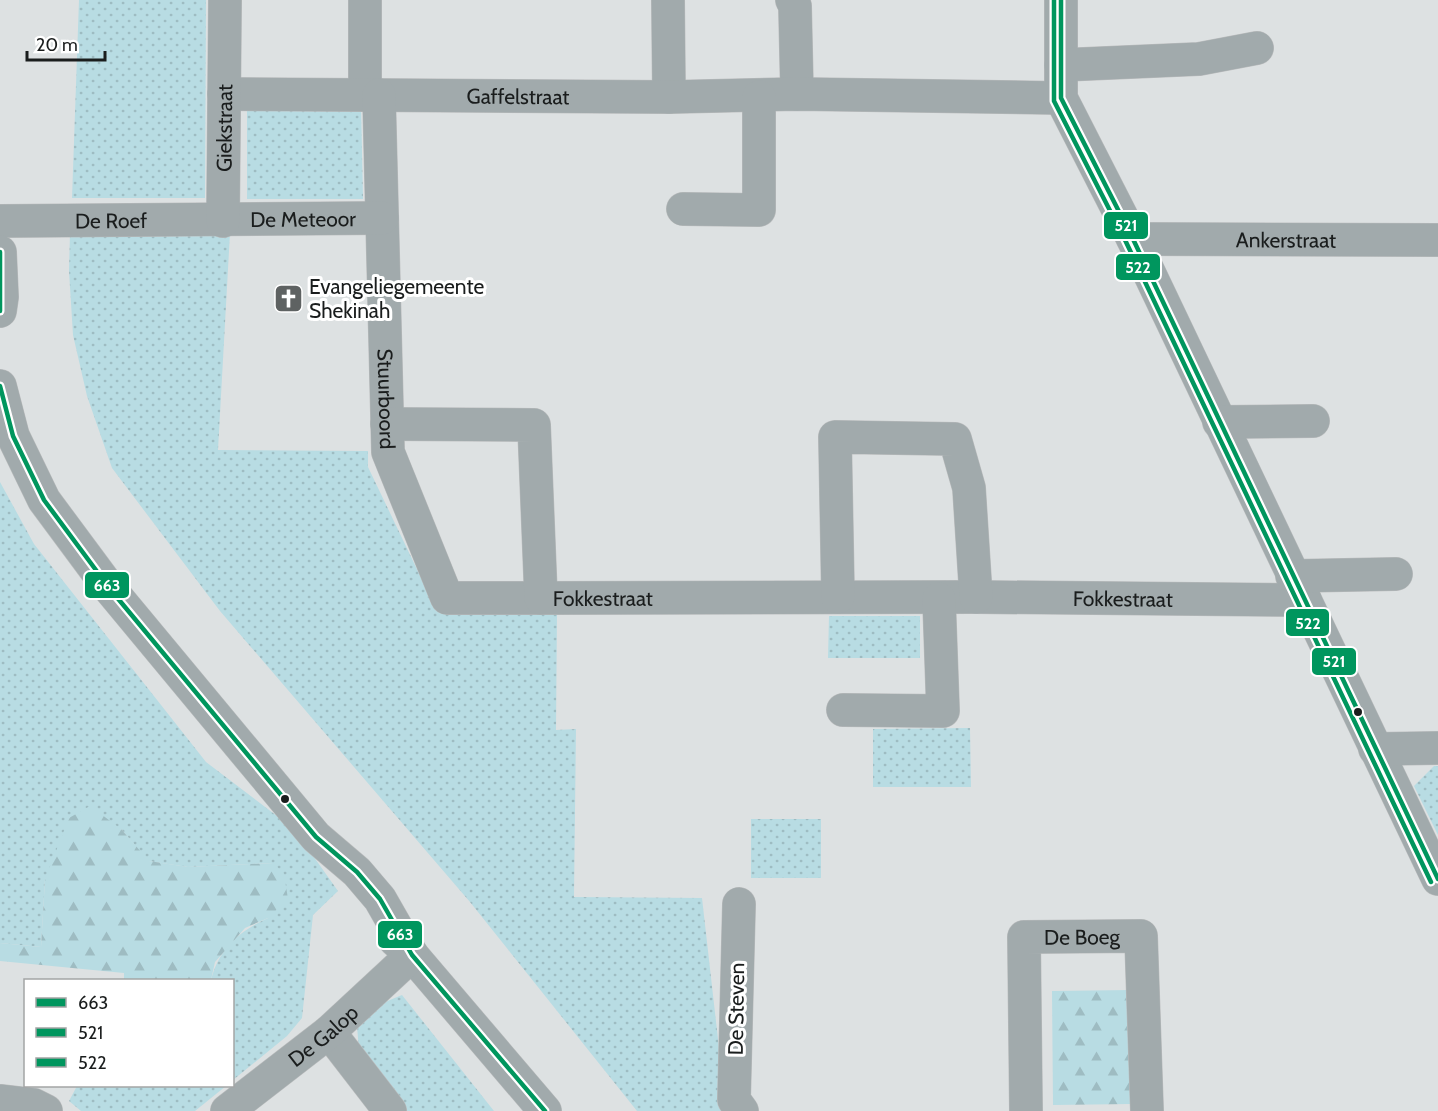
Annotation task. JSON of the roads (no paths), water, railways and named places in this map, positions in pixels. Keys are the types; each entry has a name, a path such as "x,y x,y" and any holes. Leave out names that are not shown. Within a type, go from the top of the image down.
{"street":[{"name":"Giekstraat","path":"223,221 225,0"},
{"path":"365,0 372,95"},
{"path":"668,0 669,97"},
{"path":"792,0 795,6 797,94"},
{"path":"1061,0 1061,98 1133,239 1438,879"},
{"path":"1061,65 1199,59 1257,48"},
{"name":"Gaffelstraat","path":"224,94 669,97 759,97 797,94 1061,98"},
{"name":"Stuurboord","path":"372,95 382,218 388,452 447,598 541,598"},
{"path":"683,209 759,210 759,97"},
{"name":"De Meteoor","path":"223,221 382,218"},
{"name":"De Roef","path":"0,221 223,221"},
{"name":"Ankerstraat","path":"1133,239 1438,240"},
{"path":"0,252 2,297 0,311"},
{"path":"0,386 13,436 44,500 110,589 316,837 357,872 380,899 412,955 544,1111"},
{"path":"1219,422 1313,421"},
{"name":"Fokkestraat","path":"387,424 534,425 541,598 939,599 1298,588 1396,574"},
{"path":"838,597 836,437 955,439 969,488 976,597"},
{"path":"843,710 943,711 939,599"},
{"path":"1375,749 1438,748"},
{"name":"De Steven","path":"739,904 734,1100 742,1111"},
{"name":"De Boeg","path":"1026,1111 1024,937 1141,936 1147,1111"},
{"name":"De Galop","path":"226,1111 329,1032 412,955"},
{"path":"329,1032 390,1111"},
{"path":"0,1101 34,1105 46,1111"}],"place":[{"name":"Evangeliegemeente Shekinah","path":"288,298"}]}
